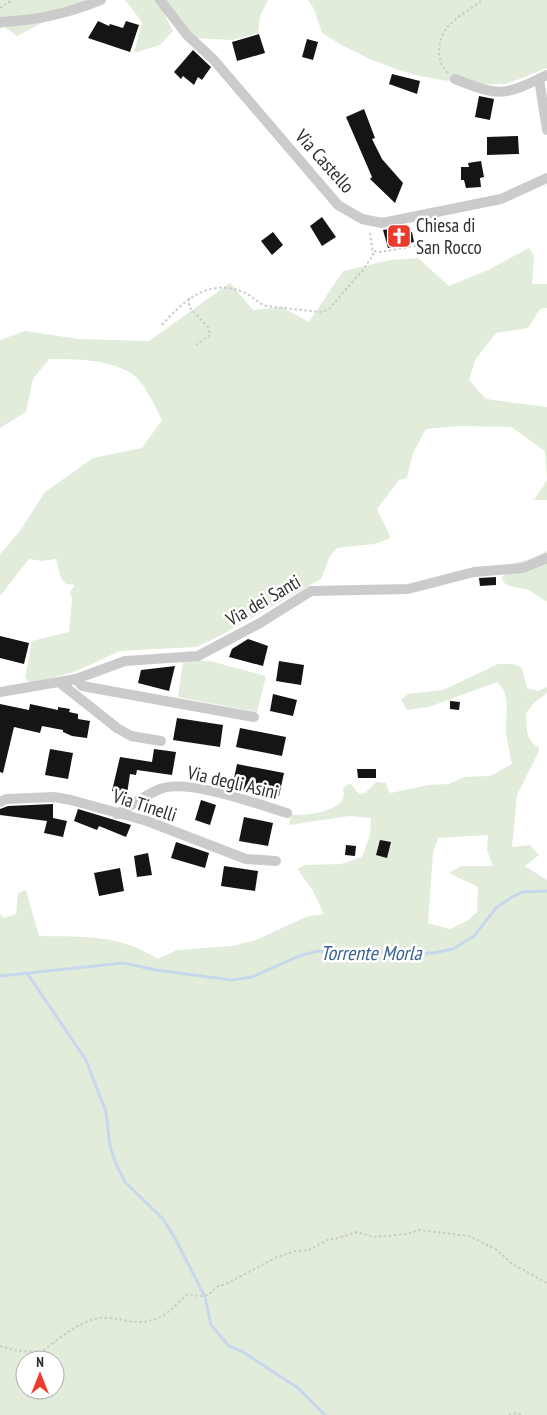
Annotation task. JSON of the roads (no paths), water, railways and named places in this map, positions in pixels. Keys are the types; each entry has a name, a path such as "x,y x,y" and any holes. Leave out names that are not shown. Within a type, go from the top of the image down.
{"street":[{"path":"0,22 30,21 69,13 100,0"},
{"name":"Via Castello","path":"160,0 187,35 214,60 338,205 368,220 382,223 501,199 547,178"},
{"path":"455,79 488,92 514,91 543,77 547,130"},
{"name":"Via dei Santi","path":"0,692 76,679 125,661 198,656 260,624 311,591 408,589 474,572 522,568 547,558"},
{"path":"76,679 82,686 254,717"},
{"path":"58,682 117,728 131,736 161,741"},
{"name":"Via degli Asini","path":"117,814 161,788 179,785 198,788 288,813"},
{"name":"Via Tinelli","path":"0,802 6,799 54,797 147,821 246,859 276,861"}],"waterway":[{"name":"Torrente Morla","path":"0,976 123,963 156,970 232,980 252,977 299,956 318,951 433,953 453,949 474,936 496,908 512,897 523,892 547,891"},
{"path":"27,973 86,1060 106,1112 110,1146 116,1164 125,1182 163,1219 176,1240 205,1297 211,1325 229,1346 243,1352 298,1388 325,1415"}],"place":[{"name":"Chiesa di San Rocco","path":"399,236"}]}
